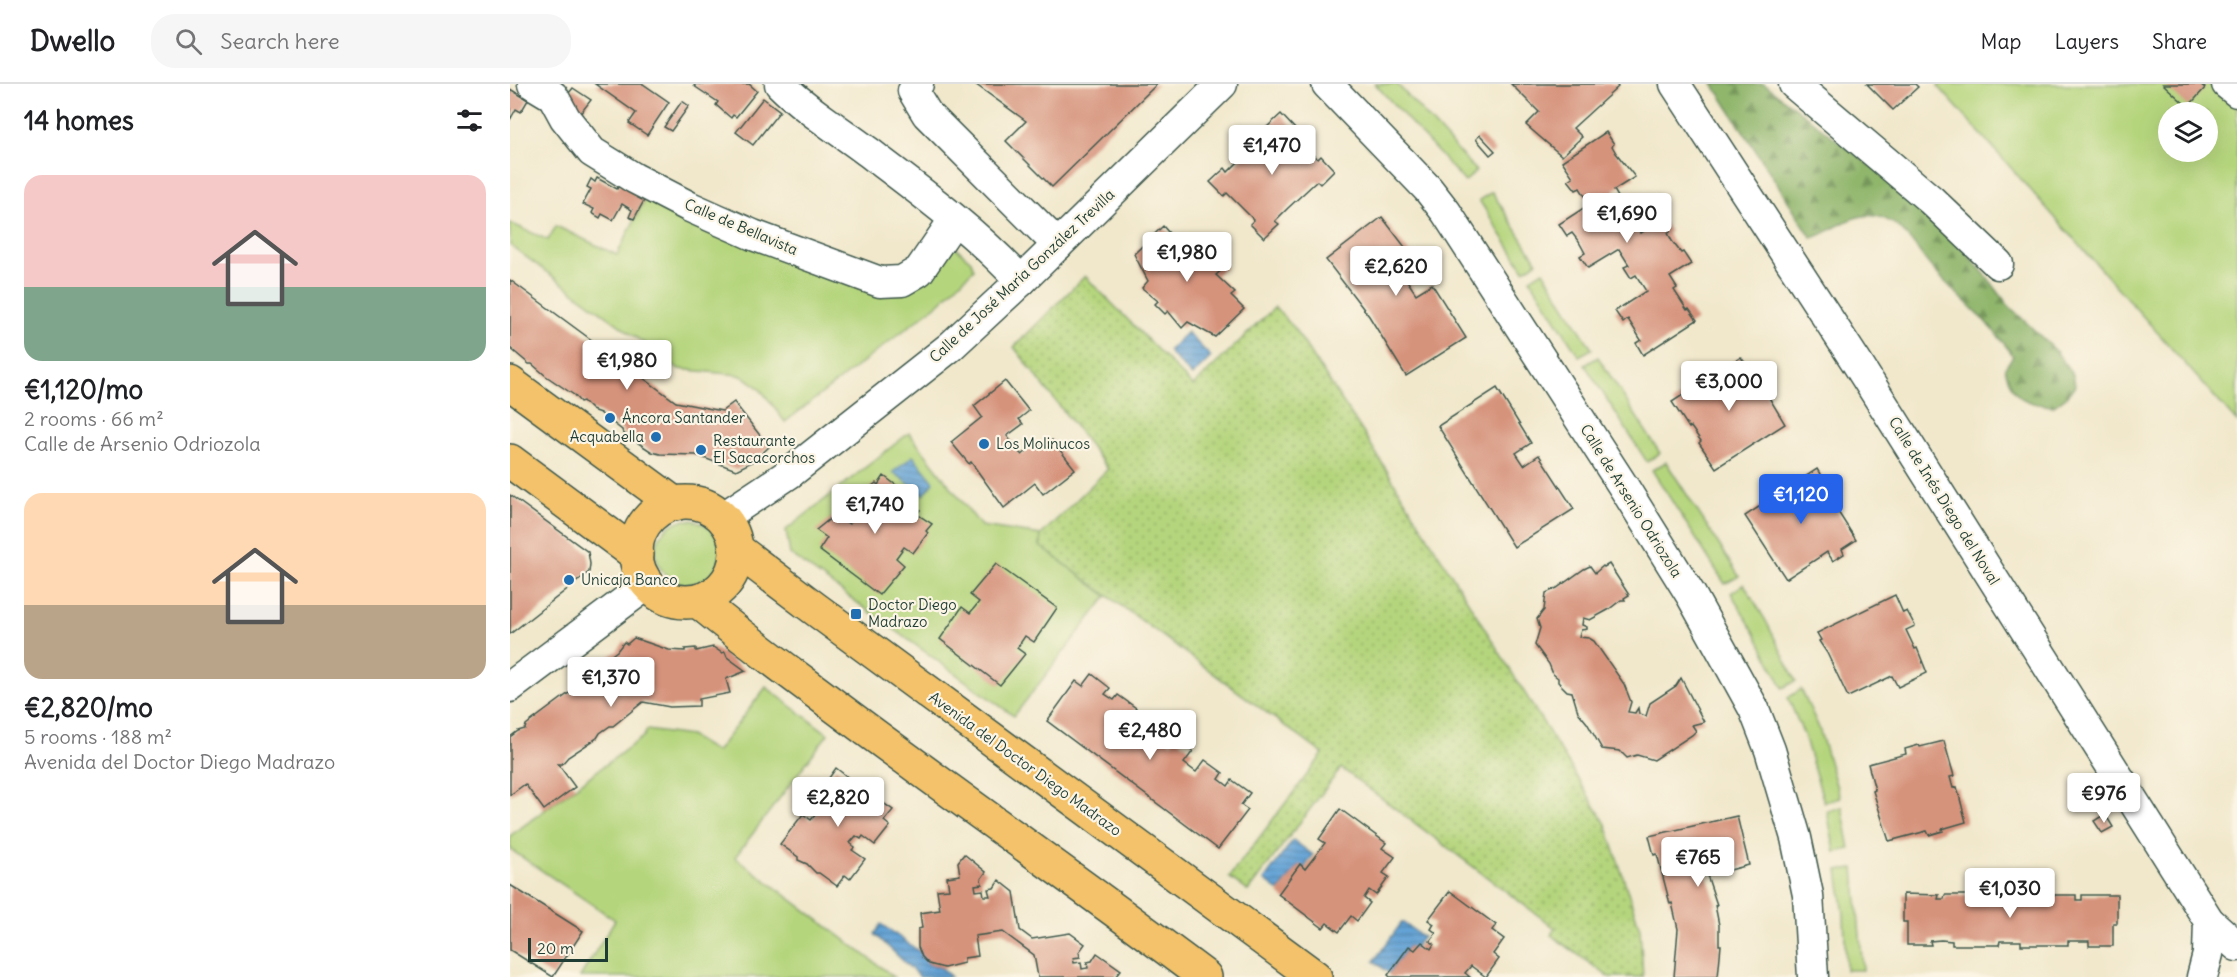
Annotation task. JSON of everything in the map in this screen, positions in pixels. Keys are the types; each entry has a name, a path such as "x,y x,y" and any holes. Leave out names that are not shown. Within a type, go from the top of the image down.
{"main road":[{"path":"510,383 675,504"},
{"path":"510,461 643,570 662,596 680,602 698,601 714,594 727,582 735,566 736,549 730,527 712,509 700,504 688,502 661,509 641,531 637,545 643,570"},
{"name":"Avenida del Doctor Diego Madrazo","path":"736,549 1315,977"},
{"path":"698,601 742,637 943,787 1164,945 1205,977"}],"street":[{"path":"780,84 797,101 954,220 1003,261 1021,281"},
{"path":"918,84 913,91 927,114 1058,245"},
{"name":"Calle de José María González Trevilla","path":"722,518 790,473 950,347 1021,281 1222,84"},
{"name":"Calle de Arsenio Odriozola","path":"1327,84 1428,189 1446,212 1625,489 1728,660 1754,709 1785,795 1808,895 1813,977"},
{"name":"Calle de Inés Diego del Noval","path":"1675,84 1857,363 2220,954"},
{"path":"1794,84 1932,200 1998,264"},
{"path":"2227,84 2237,93"},
{"name":"Calle de Bellavista","path":"550,88 565,118 592,152 634,178 690,207 753,235 880,282 902,281 919,272 954,220"},
{"path":"510,687 643,570"}],"green space":[{"path":"1375,84 1397,84 1476,171 1465,182"},
{"path":"1713,84 1764,84 1889,180 1962,248 2008,305 2055,350 2073,375 2075,385 2066,397 2054,406 2035,404 2021,398 2016,393 2005,368 2013,356 1985,321 1932,268 1907,235 1897,226 1876,216 1859,217 1812,238"},
{"path":"1940,84 2210,84 2237,107 2237,422 1938,86"},
{"path":"1492,192 1537,262 1524,270 1479,200"},
{"path":"647,195 868,290 948,241 971,261 974,269 938,304 785,422 753,383 739,375 679,369 510,245 510,223 548,240 556,226 617,255"},
{"path":"1543,271 1592,349 1579,356 1530,279"},
{"path":"1085,276 1193,386 1275,307 1294,328 1366,437 1606,824 1640,929 1643,977 1609,977 1551,935 1555,928 1341,768 1248,891 1229,877 1323,754 1040,546 1041,535 1108,469 1014,347"},
{"path":"1598,357 1660,453 1647,462 1585,365"},
{"path":"909,433 981,526 1041,535 1040,546 1107,596 1014,716 790,554 786,530"},
{"path":"1666,462 1739,576 1725,584 1652,470"},
{"path":"682,520 694,520 711,529 718,540 720,552 718,564 711,575 694,584 682,584 670,579 661,570 656,558 656,546 661,534 670,525"},
{"path":"1744,584 1766,621 1796,681 1783,688 1731,593"},
{"path":"766,687 828,734 735,857 894,977 580,977 615,920 510,849 510,836 644,736 647,730 690,736 716,752"},
{"path":"1801,689 1819,728 1840,798 1824,802 1804,735 1788,698"},
{"path":"1842,807 1850,849 1835,852 1827,811"},
{"path":"1854,868 1863,970 1846,970 1844,914 1838,870"}],"water":[{"path":"1187,332 1211,357 1192,376 1168,351"},
{"path":"913,456 934,482 924,495 893,472"},
{"path":"1293,840 1313,855 1304,868 1299,865 1279,891 1264,880"},
{"path":"1402,922 1423,937 1413,949 1409,946 1389,973 1374,961"},
{"path":"881,924 920,952 929,964 941,968 951,977 920,977 875,934"}],"building":[{"path":"595,84 643,84 669,102 647,135 629,123 636,113"},
{"path":"696,84 749,84 757,91 736,117 733,115 731,118 716,105 718,102 694,86"},
{"path":"975,84 1157,84 1052,187 1006,141 1026,121"},
{"path":"1511,84 1616,84 1618,87 1573,128 1582,137 1562,156 1526,125 1539,112"},
{"path":"1867,84 1915,84 1918,87 1893,110"},
{"path":"2163,84 2200,84 2205,88 2192,102 2183,102"},
{"path":"573,88 591,100 576,119 564,99"},
{"path":"510,89 528,100 521,112 516,109 510,120"},
{"path":"763,98 780,111 753,145 736,132"},
{"path":"682,101 689,106 671,131 664,127"},
{"path":"1281,114 1295,129 1291,132 1316,158 1321,156 1334,170 1320,184 1317,181 1288,208 1275,221 1279,224 1264,238 1250,224 1254,220 1227,193 1224,196 1210,182 1225,168 1228,172 1270,132 1266,128"},
{"path":"1606,132 1614,144 1612,146 1616,153 1635,177 1614,190 1621,202 1618,203 1641,233 1662,219 1670,232 1668,233 1672,241 1691,264 1670,277 1677,288 1674,290 1687,310 1689,309 1697,320 1643,355 1636,343 1641,340 1628,319 1623,323 1615,311 1646,291 1636,275 1631,278 1624,267 1629,265 1619,249 1588,268 1580,256 1585,253 1579,242 1572,233 1567,236 1559,224 1590,204 1580,188 1576,190 1568,180 1573,177 1562,161"},
{"path":"1480,135 1495,151 1490,155 1476,139"},
{"path":"597,178 617,189 622,180 647,195 634,219 629,217 632,210 622,204 613,220 602,214 600,218 592,213 594,209 583,204 591,189 587,187 591,179 595,182"},
{"path":"1382,217 1421,268 1406,279 1416,294 1432,284 1466,338 1406,376 1369,316 1326,260"},
{"path":"1163,226 1174,239 1178,236 1196,254 1204,246 1225,267 1216,275 1235,293 1231,296 1244,309 1215,337 1188,322 1182,328 1168,311 1165,314 1155,304 1158,301 1142,288 1148,281 1134,254"},
{"path":"510,280 676,402 722,411 734,402 769,447 754,461 736,470 696,455 652,452 623,433 583,401 580,402 574,395 510,348"},
{"path":"1741,357 1753,375 1755,374 1785,424 1716,468 1699,443 1701,441 1691,427 1689,428 1672,402"},
{"name":"Los Molinucos","path":"1005,381 1029,411 1019,419 1023,424 1007,436 1020,453 1022,455 1038,442 1042,447 1052,440 1075,469 1043,494 1035,483 1004,508 971,462 969,464 951,442 982,417 974,406"},
{"path":"1497,388 1531,443 1516,453 1524,465 1539,455 1574,509 1514,547 1438,426"},
{"path":"1817,469 1837,502 1833,504 1856,540 1842,549 1844,554 1833,561 1827,552 1786,579 1745,516"},
{"path":"884,476 905,492 902,497 920,510 917,514 932,524 913,553 904,547 896,558 904,565 879,595 819,550 827,538 816,530 836,514 849,524 858,512 848,505 876,483 878,485"},
{"path":"510,495 588,552 590,564 589,572 510,634"},
{"path":"996,564 1057,608 1034,642 1025,636 1017,648 1025,654 1000,685 940,639 962,607 970,613 979,602 970,595"},
{"path":"1609,564 1629,595 1624,598 1625,600 1621,600 1590,620 1583,618 1582,625 1587,629 1581,630 1579,637 1594,641 1624,684 1631,702 1628,712 1635,713 1638,708 1639,714 1646,716 1650,703 1676,686 1681,678 1704,722 1692,725 1696,731 1692,735 1654,760 1637,755 1627,758 1620,751 1602,749 1578,712 1572,692 1567,691 1558,682 1558,678 1553,674 1549,664 1535,645 1540,628 1537,619 1544,610 1546,593 1590,566 1595,573"},
{"path":"1895,595 1903,613 1907,611 1915,626 1906,630 1915,649 1917,648 1927,673 1898,687 1892,676 1848,697 1817,633"},
{"path":"634,638 669,650 685,651 685,649 696,648 696,651 713,647 722,653 725,652 727,657 746,671 726,679 730,693 699,699 699,706 670,707 643,702 613,726 600,733 597,738 568,757 562,764 558,764 575,787 544,810 525,784 510,795 510,737 525,729 526,725 569,693 574,693 577,687 598,671 596,667 617,651 624,642 627,644"},
{"path":"1092,674 1110,688 1105,694 1114,700 1118,695 1136,708 1127,720 1140,729 1148,717 1166,731 1162,736 1171,743 1175,737 1193,751 1184,763 1196,772 1205,760 1223,773 1219,779 1228,786 1232,780 1250,793 1241,805 1248,810 1218,849 1047,721 1076,681 1083,686"},
{"path":"1944,741 1954,776 1950,777 1953,788 1957,787 1966,822 1929,835 1927,831 1889,841 1873,791 1875,790 1868,764 1906,754 1905,749"},
{"path":"836,768 854,782 857,781 866,791 869,790 875,794 875,797 893,810 884,821 890,826 875,845 863,836 861,839 856,836 850,843 855,847 852,850 865,859 850,879 845,875 837,886 798,860 798,857 780,844 803,814 811,820 823,805 814,799"},
{"path":"1340,809 1386,843 1382,848 1395,857 1383,873 1389,877 1376,895 1369,890 1364,898 1370,903 1357,921 1351,916 1339,932 1327,923 1323,928 1278,894 1300,864 1305,869 1325,843 1319,839"},
{"path":"2105,814 2113,827 2102,833 2094,821"},
{"path":"1737,816 1749,865 1715,874 1714,870 1706,872 1717,905 1715,905 1719,925 1719,945 1721,945 1718,977 1674,977 1678,929 1657,854 1654,855 1649,836"},
{"path":"964,854 986,872 981,879 982,884 975,885 976,891 983,890 984,896 990,896 988,889 994,888 999,880 1014,892 1020,930 1032,939 1070,933 1085,944 1079,952 1080,957 1073,958 1074,963 1081,962 1082,969 1088,968 1087,962 1092,961 1097,953 1121,970 1115,977 1038,977 1034,955 1003,932 975,936 978,956 964,958 964,963 944,968 929,964 922,957 918,947 918,929 922,928 920,913 940,910 937,890 949,889 947,877 960,875 958,862"},
{"path":"510,885 583,931 553,977 510,950"},
{"path":"1450,891 1496,925 1492,930 1504,939 1493,954 1499,959 1486,977 1471,966 1465,973 1470,977 1390,977 1388,975 1409,946 1415,950 1422,942 1431,949 1434,944 1430,941 1436,933 1431,929 1434,924 1428,920"},
{"path":"1903,894 1939,895 1938,899 1944,899 1945,895 2007,895 2007,900 2014,900 2013,895 2076,895 2076,900 2082,900 2082,895 2117,895 2117,923 2113,923 2113,946 2089,946 2089,941 2068,941 2068,945 2021,945 2021,941 2000,941 1999,945 1952,945 1952,941 1941,940 1930,941 1931,945 1907,945 1907,922 1903,922"}],"place":[{"name":"Áncora Santander","path":"610,418"},
{"name":"Acquabella","path":"656,437"},
{"name":"Los Molinucos","path":"984,444"},
{"name":"Restaurante El Sacacorchos","path":"701,450"},
{"name":"Unicaja Banco","path":"569,580"},
{"name":"Doctor Diego Madrazo","path":"856,614"}]}
